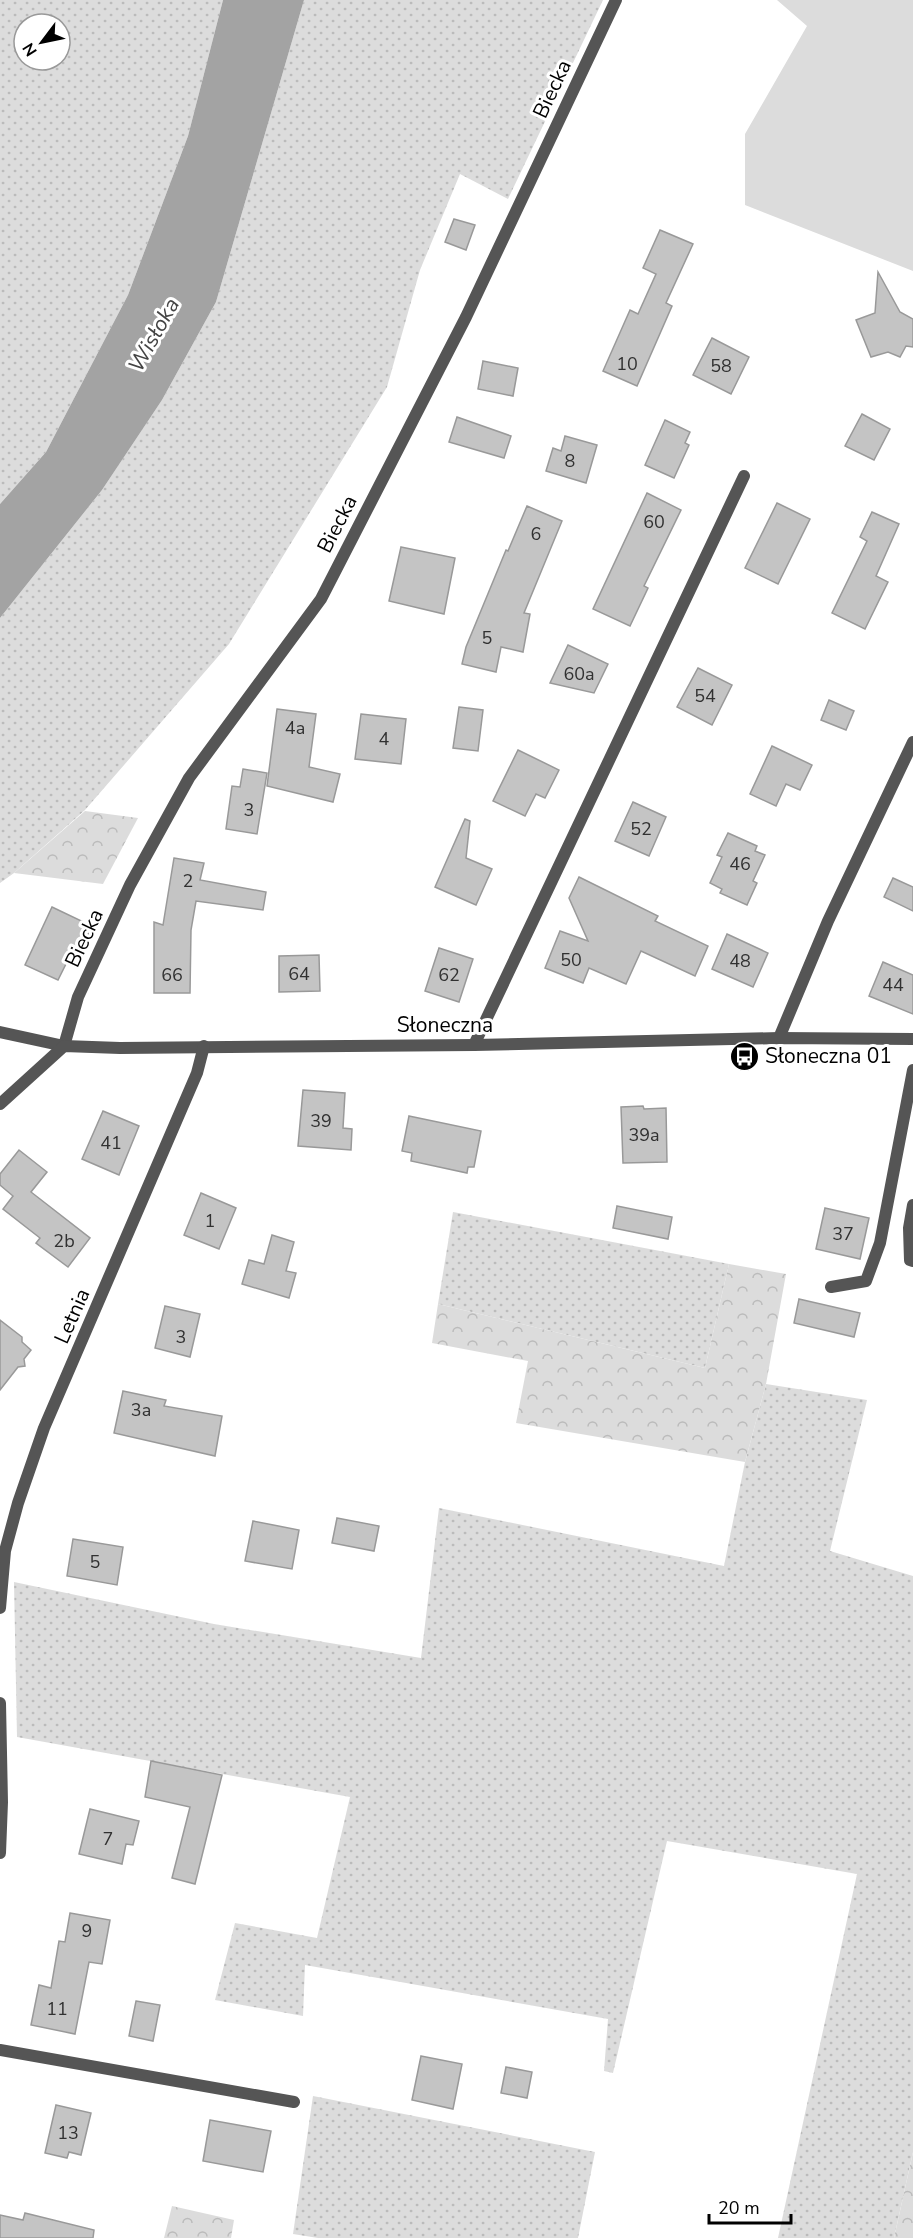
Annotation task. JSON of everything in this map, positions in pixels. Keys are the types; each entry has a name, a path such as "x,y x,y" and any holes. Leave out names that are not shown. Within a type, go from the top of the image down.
{"street":[{"name":"Biecka","path":"64,1046 78,997 130,885 189,778 321,599 466,317 616,0"},
{"path":"474,1045 744,476"},
{"path":"779,1038 828,921 913,742"},
{"name":"Słoneczna","path":"0,1032 64,1046 120,1048 474,1045 779,1038 913,1039"},
{"path":"0,1104 64,1046"},
{"name":"Letnia","path":"0,1608 5,1551 18,1503 44,1428 197,1073 204,1046"},
{"path":"831,1287 866,1281 880,1243 913,1070"},
{"path":"913,1205 909,1228 910,1260 913,1261"},
{"path":"0,1703 2,1803 0,1853"},
{"path":"0,2050 294,2102"}],"green space":[{"path":"0,0 223,0 188,136 128,295 46,452 0,504"},
{"path":"304,0 603,0 508,199 460,174 420,270 387,387 229,644 85,810 0,883 0,618 102,490 162,400 216,302"},
{"path":"777,0 913,0 913,271 745,205 745,134 807,26"},
{"path":"85,811 138,818 103,884 14,873"},
{"path":"453,1212 729,1264 705,1368 438,1304"},
{"path":"729,1264 786,1274 766,1384 745,1462 516,1423 528,1361 432,1343 438,1304 705,1368"},
{"path":"766,1384 867,1400 830,1551 913,1576 913,2152 894,2238 778,2238 857,1874 667,1841 613,2073 604,2071 608,2019 305,1965 303,2016 215,2000 235,1923 317,1938 350,1797 17,1737 14,1582 214,1624 421,1658 439,1508 724,1566 745,1462"},
{"path":"313,2096 595,2152 578,2238 318,2238 293,2234"},
{"path":"913,2152 913,2238 894,2238"},
{"path":"172,2206 234,2220 231,2238 164,2238"}],"water":[{"name":"Wisłoka","path":"223,0 304,0 216,302 162,400 102,490 0,618 0,504 46,452 128,295 188,136"}],"building":[{"path":"454,219 475,225 466,250 445,242"},
{"path":"660,230 693,244 666,303 672,306 637,386 603,371 630,310 638,314 656,274 643,268"},
{"path":"878,272 900,312 913,319 913,347 906,346 900,357 888,352 871,357 856,320 875,313"},
{"path":"712,338 749,357 731,394 693,375"},
{"path":"483,361 518,368 513,396 478,389"},
{"path":"862,414 890,429 874,460 845,446"},
{"path":"457,417 511,436 504,458 449,442"},
{"path":"665,420 690,432 685,443 689,445 674,478 645,465"},
{"path":"565,436 597,445 586,483 546,471 553,448 561,451"},
{"path":"647,493 681,510 644,586 648,588 630,626 593,609"},
{"path":"777,503 810,519 778,584 745,568"},
{"path":"527,506 562,521 524,613 530,614 523,652 501,647 496,672 462,664 466,647 506,550 508,551"},
{"path":"872,512 899,524 876,576 888,582 865,629 832,613 867,541 860,537"},
{"path":"401,547 455,558 444,614 389,601"},
{"path":"568,645 608,664 594,693 550,683"},
{"path":"698,668 732,685 712,725 677,707"},
{"path":"829,700 854,711 846,730 821,720"},
{"path":"459,707 483,710 478,751 453,748"},
{"path":"277,709 316,714 309,767 340,774 333,802 267,786"},
{"path":"361,714 406,719 401,764 355,759"},
{"path":"772,746 812,765 800,790 786,784 776,806 750,794"},
{"path":"518,750 559,770 545,798 536,794 525,816 493,801"},
{"path":"243,769 267,773 257,834 226,829 232,786 240,787"},
{"path":"633,802 666,817 649,856 615,841"},
{"path":"465,819 470,821 466,858 492,869 476,905 435,887"},
{"path":"728,833 757,846 755,851 765,855 753,881 757,883 747,905 720,893 722,889 710,883 722,857 717,855"},
{"path":"174,858 204,863 200,880 266,892 263,910 196,901 191,930 190,993 154,993 154,922 163,925"},
{"path":"579,877 658,916 655,921 708,946 695,976 641,951 626,984 589,968 583,983 545,968 560,931 588,941 569,898"},
{"path":"893,878 913,887 913,911 884,897"},
{"path":"52,907 92,926 74,965 67,962 58,980 25,965"},
{"path":"727,934 768,953 753,987 712,969"},
{"path":"439,948 473,959 459,1002 425,991"},
{"path":"319,955 320,991 279,992 279,956"},
{"path":"883,962 913,975 913,1014 869,996"},
{"path":"303,1090 345,1093 343,1128 352,1129 351,1150 298,1146"},
{"path":"643,1106 644,1109 666,1108 667,1162 623,1163 621,1107"},
{"path":"103,1111 139,1126 119,1175 82,1159"},
{"path":"409,1116 481,1131 474,1167 468,1167 467,1173 411,1161 412,1153 402,1151"},
{"path":"19,1150 47,1172 31,1192 90,1238 68,1267 36,1243 40,1238 3,1209 13,1196 0,1185 0,1174"},
{"path":"201,1193 236,1208 219,1249 184,1235"},
{"path":"617,1206 672,1217 668,1239 613,1228"},
{"path":"825,1208 869,1218 860,1259 816,1249"},
{"path":"272,1235 294,1242 286,1271 296,1273 289,1298 242,1284 249,1260 264,1264"},
{"path":"799,1299 860,1313 854,1337 794,1323"},
{"path":"165,1306 200,1314 190,1357 155,1348"},
{"path":"0,1320 22,1337 22,1342 31,1350 24,1359 25,1366 18,1367 0,1390"},
{"path":"123,1391 166,1400 164,1406 222,1416 215,1456 114,1433"},
{"path":"337,1518 379,1526 374,1551 332,1543"},
{"path":"253,1521 299,1530 292,1569 245,1561"},
{"path":"73,1539 123,1547 117,1585 67,1576"},
{"path":"151,1761 222,1775 195,1884 172,1878 190,1807 145,1797"},
{"path":"90,1809 139,1821 133,1845 126,1844 122,1864 79,1854"},
{"path":"70,1913 110,1920 102,1964 89,1962 75,2034 31,2025 39,1985 51,1988 59,1941 65,1942"},
{"path":"136,2001 160,2005 153,2041 129,2036"},
{"path":"421,2056 462,2064 453,2109 412,2100"},
{"path":"506,2067 532,2072 527,2098 501,2093"},
{"path":"56,2105 91,2113 81,2155 69,2152 67,2158 45,2153"},
{"path":"210,2120 271,2131 263,2172 203,2161"},
{"path":"25,2213 94,2230 93,2238 0,2238 0,2215 23,2220"}],"place":[{"name":"Słoneczna 01","path":"744,1056"}]}
